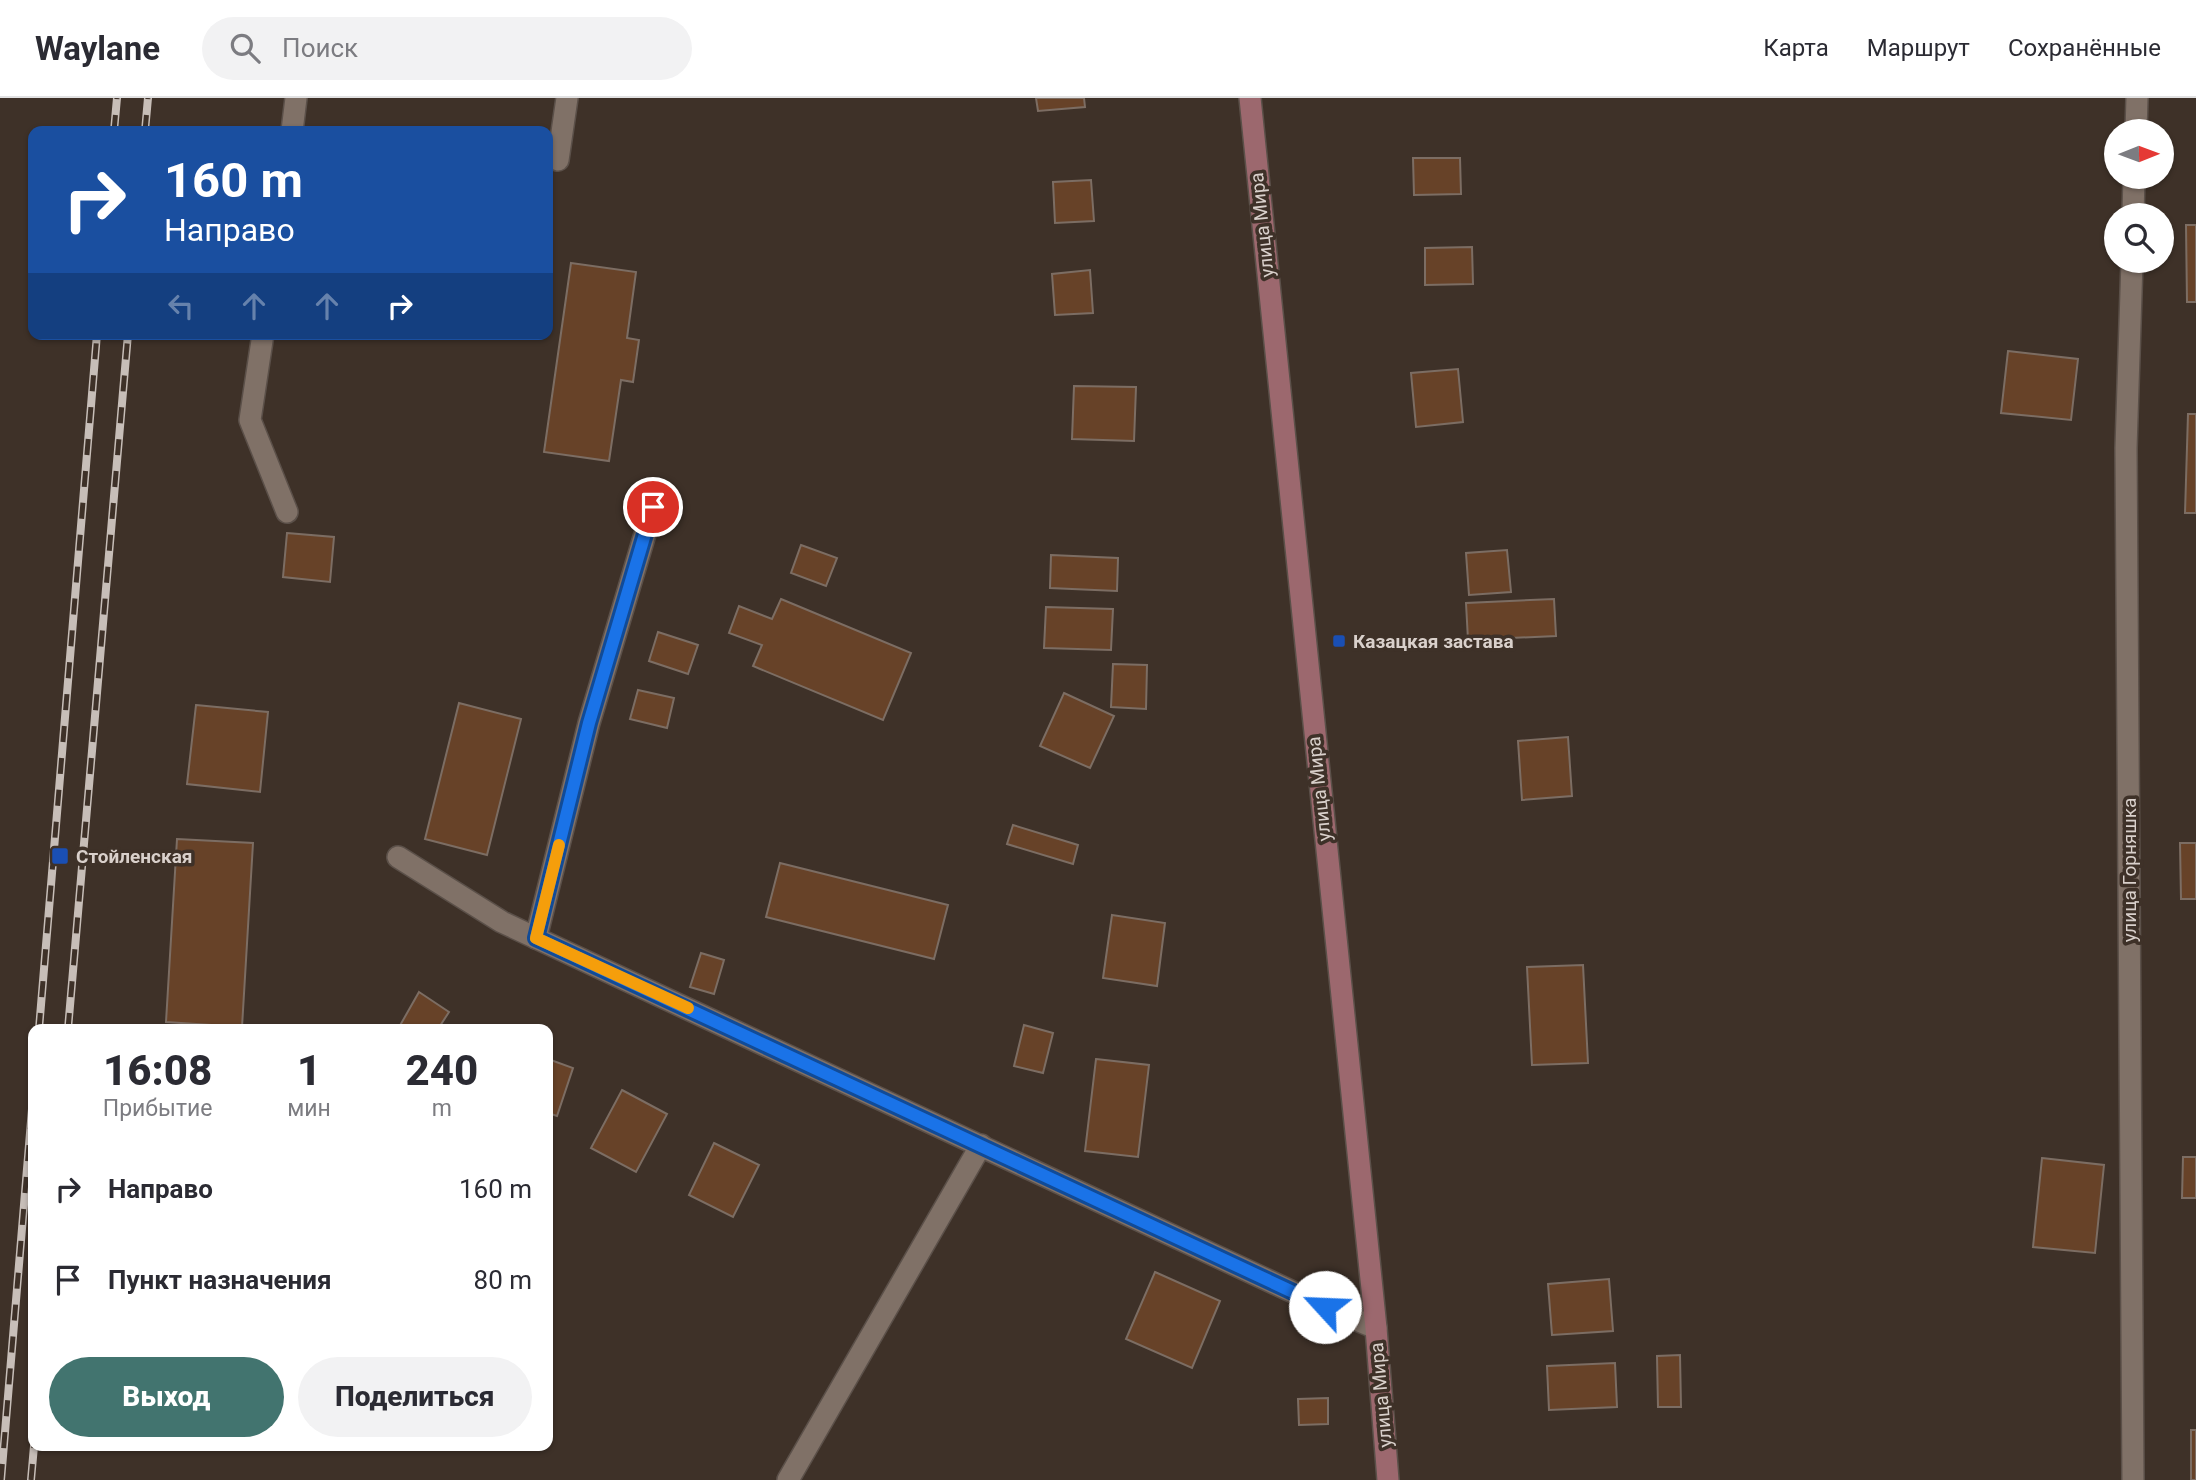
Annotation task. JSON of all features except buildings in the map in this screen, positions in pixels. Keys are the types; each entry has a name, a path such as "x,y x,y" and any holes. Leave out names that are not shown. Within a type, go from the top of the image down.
{"main road":[{"name":"улица Мира","path":"1250,98 1376,1328 1388,1480"}],"street":[{"path":"293,126 296,98"},
{"path":"558,160 567,98"},
{"path":"2136,119 2137,98"},
{"name":"улица Горняшка","path":"2132,273 2126,462 2133,1480"},
{"path":"262,340 250,420 287,512"},
{"path":"536,938 589,723 653,507"},
{"path":"398,857 502,922 1325,1307 1376,1328"},
{"path":"788,1480 981,1145"}],"railway":[{"path":"114,126 117,98"},
{"path":"145,126 148,98"},
{"path":"39,1024 96,340"},
{"path":"68,1024 127,340"},
{"path":"1,1480 28,1157"},
{"path":"31,1480 34,1451"}],"slow traffic":[{"path":"559,845 536,938 688,1008"}],"place":[{"name":"Казацкая застава","path":"1339,641"},
{"name":"Стойленская","path":"60,856"}],"route":[{"path":"653,507 589,723 536,938 1325,1307"}]}
